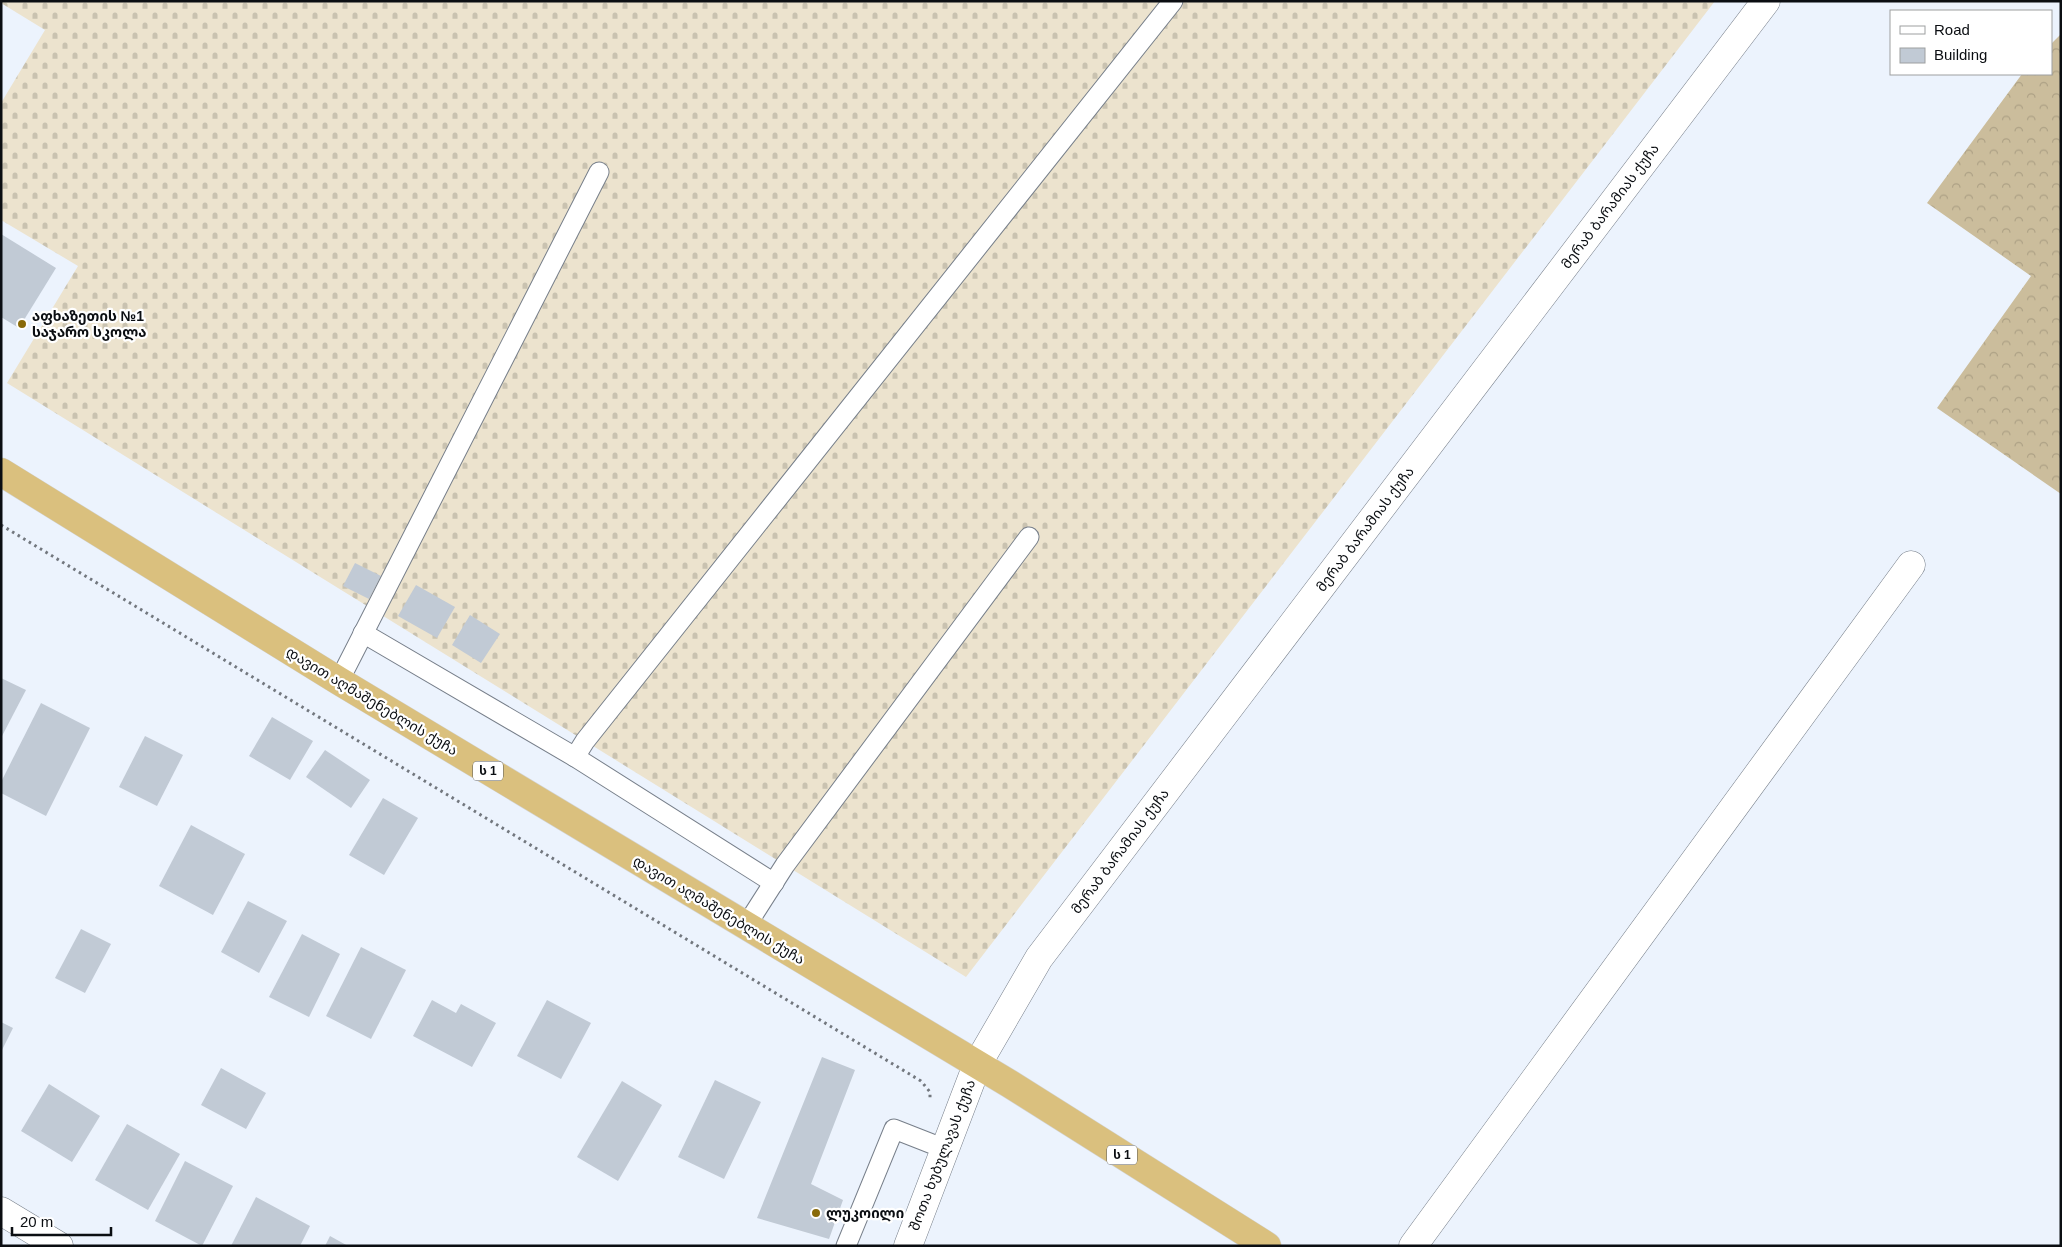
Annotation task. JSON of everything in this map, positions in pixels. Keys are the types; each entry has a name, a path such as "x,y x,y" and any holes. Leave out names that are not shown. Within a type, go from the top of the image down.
{"highway":[{"name":"დავით აღმაშენებლის ქუჩა","path":"1,472 339,681 977,1065"},
{"name":"ს 1","path":"977,1065 1267,1246"}],"main road":[{"name":"მერაბ ბარამიას ქუჩა","path":"977,1065 1039,958 1766,1"},
{"path":"1413,1246 1911,565"},
{"name":"შოთა ხუბულავას ქუჩა","path":"908,1246 977,1065"},
{"path":"1,1211 59,1246"}],"lane":[{"path":"574,757 597,725 1173,1"},
{"path":"339,681 599,172"},
{"path":"746,926 774,883 1029,537"},
{"path":"363,634 574,757 774,883"},
{"path":"846,1246 894,1129 945,1149"}],"path":[{"path":"1,525 921,1081 930,1092 930,1110 917,1138"}],"green space":[{"path":"1,1 1715,1 966,977 7,383 78,266 1,220 1,103 45,30 1,3"},
{"path":"2061,34 2061,494 1937,408 2031,276 1927,203 2021,75 2052,75 2052,43"}],"building":[{"path":"1,234 56,268 19,328 1,317"},
{"path":"355,563 381,576 369,599 343,586"},
{"path":"416,585 455,607 437,638 398,616"},
{"path":"470,615 500,634 481,663 452,645"},
{"path":"1,678 26,690 1,738"},
{"path":"41,703 90,728 46,816 1,793 1,782"},
{"path":"272,717 313,741 290,780 249,756"},
{"path":"145,736 183,755 157,806 119,787"},
{"path":"325,750 370,780 351,808 306,777"},
{"path":"383,798 418,818 384,875 349,855"},
{"path":"191,825 245,854 213,915 159,886"},
{"path":"248,901 287,921 259,973 221,952"},
{"path":"81,929 111,944 85,993 55,978"},
{"path":"302,934 340,954 309,1017 269,997"},
{"path":"361,947 406,970 371,1039 326,1016"},
{"path":"432,1000 456,1013 461,1004 496,1023 472,1067 413,1036"},
{"path":"547,1000 591,1023 561,1079 517,1056"},
{"path":"1,1022 13,1028 1,1052"},
{"path":"822,1057 855,1070 811,1184 843,1200 829,1239 757,1218"},
{"path":"221,1068 266,1093 246,1129 201,1105"},
{"path":"715,1080 761,1102 724,1179 678,1157"},
{"path":"622,1081 662,1105 618,1181 577,1157"},
{"path":"49,1084 100,1116 72,1162 21,1131"},
{"path":"127,1124 180,1154 148,1210 95,1180"},
{"path":"185,1161 233,1186 202,1246 155,1221"},
{"path":"256,1197 310,1226 300,1246 231,1246"},
{"path":"330,1236 348,1246 325,1246"}],"place":[{"name":"აფხაზეთის №1 საჯარო სკოლა","path":"22,324"},
{"name":"ლუკოილი","path":"816,1213"}]}
